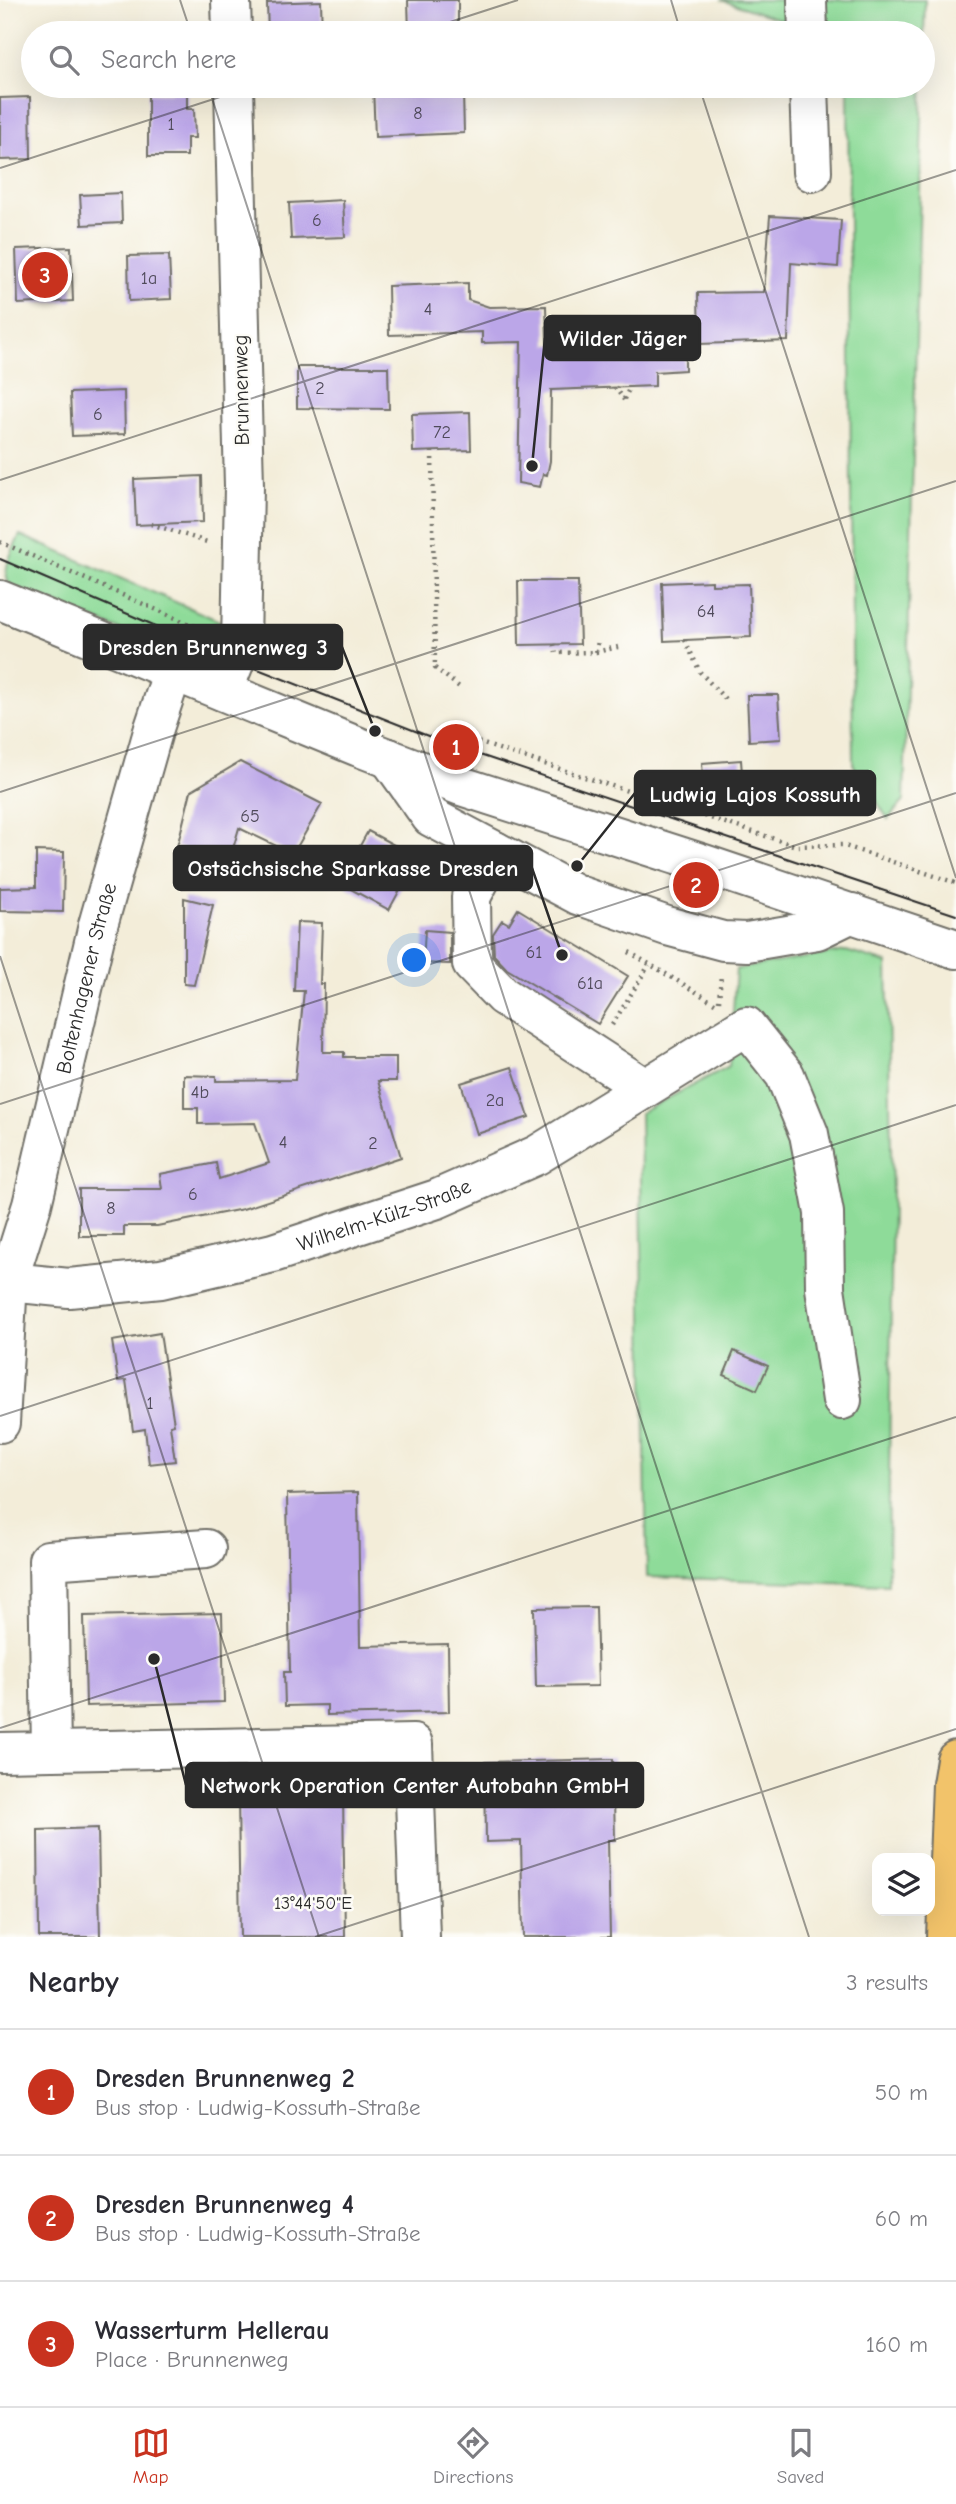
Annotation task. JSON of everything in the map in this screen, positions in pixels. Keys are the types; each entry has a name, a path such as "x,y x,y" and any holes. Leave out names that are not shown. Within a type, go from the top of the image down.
{"highway":[{"path":"946,1937 952,1784 956,1760"}],"street":[{"path":"231,0 232,21"},
{"path":"807,0 808,21"},
{"name":"Brunnenweg","path":"223,691 241,646 244,486 234,98"},
{"path":"809,98 811,172"},
{"path":"0,600 461,786 956,949"},
{"name":"Boltenhagener Straße","path":"0,1423 4,1281 32,1205 98,925 173,671"},
{"path":"388,758 431,817 578,895 667,926 723,941 747,942 869,919"},
{"path":"495,851 471,897 472,964 503,996 634,1082 640,1090"},
{"name":"Wilhelm-Külz-Straße","path":"4,1281 69,1288 161,1279 273,1253 437,1199 537,1155 746,1026 785,1075 809,1135 824,1213 825,1288 842,1400"},
{"path":"51,1751 48,1560 206,1549"},
{"path":"0,1752 413,1744 420,1937"}],"path":[{"path":"615,387 624,400 630,387"},
{"path":"432,451 435,668 462,689"},
{"path":"151,524 241,554"},
{"path":"0,542 241,646"},
{"path":"596,652 598,640"},
{"path":"685,640 700,671 726,700"},
{"path":"554,644 556,653 596,652 618,646"},
{"path":"466,738 796,846 842,845 956,883"},
{"path":"614,1023 649,965"}],"green space":[{"path":"721,0 925,0 924,21 785,21"},
{"path":"848,98 923,98 904,801 888,819 853,764"},
{"path":"20,535 229,625 213,661 207,665 10,585 7,567"},
{"path":"846,951 887,963 892,1192 888,1585 647,1577 640,1113 729,1066 736,969"}],"building":[{"path":"408,0 458,0 458,21 409,21"},
{"path":"321,1 322,21 268,21 267,3"},
{"path":"0,98 30,98 31,159 0,160"},
{"path":"148,98 187,98 187,109 194,109 195,138 187,138 187,156 148,156"},
{"path":"373,98 463,98 464,133 375,137"},
{"path":"121,193 122,223 82,225 80,195"},
{"path":"343,200 345,237 291,239 289,203"},
{"path":"770,216 841,220 838,267 791,263 788,341 699,344 698,293 764,292"},
{"path":"71,247 73,301 18,304 16,249"},
{"path":"169,255 171,299 129,301 128,256"},
{"path":"468,283 468,300 489,307 546,306 547,345 685,342 685,370 655,372 655,386 551,390 550,461 547,475 543,474 540,487 518,483 521,342 482,343 482,332 389,335 388,286"},
{"path":"297,367 388,367 389,409 297,408"},
{"path":"124,391 125,434 72,436 70,393"},
{"path":"470,412 471,450 413,452 412,414"},
{"path":"202,476 203,522 136,525 134,479"},
{"path":"518,581 578,581 580,644 519,645"},
{"path":"712,581 712,585 749,584 751,637 664,641 662,583"},
{"path":"747,695 778,695 781,739 749,741"},
{"path":"741,760 743,787 704,791 702,763"},
{"path":"240,762 322,804 293,854 239,828 230,859 177,847 191,791"},
{"path":"368,831 407,852 398,870 408,875 389,910 347,887 357,868 350,864"},
{"path":"36,851 64,852 63,912 0,911 0,888 36,887"},
{"path":"184,898 213,905 194,985 184,984"},
{"path":"518,909 628,976 598,1024 507,969 494,955 493,934 502,920 509,924"},
{"path":"297,922 322,923 320,984 324,984 323,1052 344,1052 344,1057 396,1057 396,1081 378,1081 401,1157 243,1209 157,1226 124,1226 124,1236 79,1236 79,1189 162,1189 160,1174 216,1163 219,1179 269,1163 255,1123 198,1124 198,1108 184,1108 184,1075 216,1076 216,1081 295,1080 304,991 294,991"},
{"path":"425,930 450,932 450,964 423,963"},
{"path":"512,1067 529,1117 477,1134 461,1083"},
{"path":"160,1333 174,1424 170,1425 175,1461 149,1464 145,1429 133,1431 126,1380 118,1381 112,1341"},
{"path":"734,1351 768,1366 757,1390 724,1375"},
{"path":"358,1492 360,1646 448,1644 449,1712 327,1715 327,1705 285,1706 284,1672 290,1672 287,1494"},
{"path":"596,1607 598,1686 536,1687 534,1608"},
{"path":"222,1613 224,1702 86,1706 84,1616"},
{"path":"613,1759 615,1840 608,1840 610,1937 523,1937 521,1841 486,1842 485,1762"},
{"path":"343,1794 345,1937 240,1937 238,1796"},
{"path":"98,1828 100,1937 39,1937 38,1830"}],"tram line":[{"path":"0,559 235,660 456,747 956,915"}],"place":[{"name":"Wasserturm Hellerau","path":"45,275"},
{"name":"Wilder Jäger","path":"532,466"},
{"name":"Dresden Brunnenweg 3","path":"375,731"},
{"name":"Dresden Brunnenweg 2","path":"456,747"},
{"name":"Ludwig Lajos Kossuth","path":"577,866"},
{"name":"Dresden Brunnenweg 4","path":"696,885"},
{"name":"Ostsächsische Sparkasse Dresden","path":"562,955"},
{"name":"Network Operation Center Autobahn GmbH","path":"154,1659"}]}
